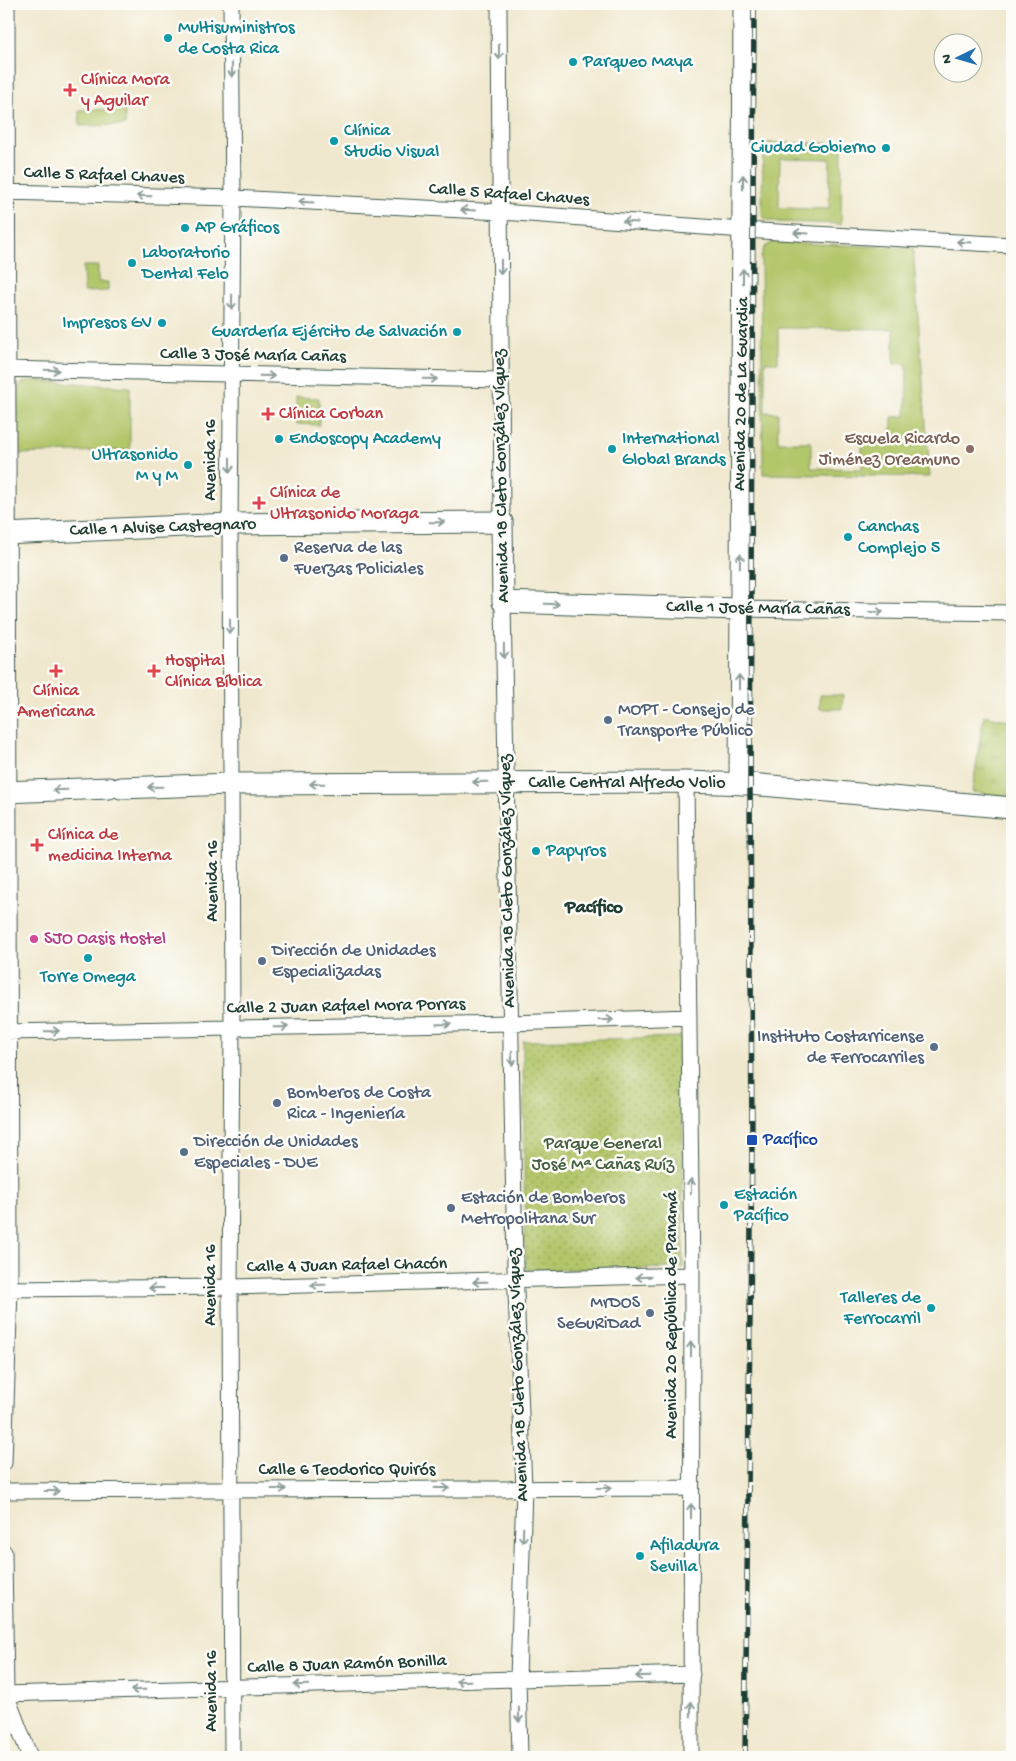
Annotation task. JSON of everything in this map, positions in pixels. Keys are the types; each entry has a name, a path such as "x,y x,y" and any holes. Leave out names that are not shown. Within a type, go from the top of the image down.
{"street":[{"path":"4,1463 7,1289 5,192 7,4"},
{"name":"Avenida 16","path":"231,4 233,198 230,524 232,1757"},
{"name":"Avenida 18 Cleto González Víquez","path":"499,4 500,380 506,782 516,1281 524,1488 518,1679 520,1757"},
{"name":"Avenida 20 de La Guardia","path":"740,784 739,609 744,4"},
{"name":"Calle 5 Rafael Chaves","path":"5,192 233,198 501,212 743,230 1012,245"},
{"name":"Calle 3 José María Cañas","path":"5,369 500,380"},
{"name":"Calle 1 Alvise Castegnaro","path":"6,534 230,524 502,522"},
{"name":"Calle 1 José María Cañas","path":"503,602 739,609 1012,613"},
{"name":"Calle Central Alfredo Volio","path":"7,792 231,784 686,782 740,784 1012,808"},
{"name":"Avenida 20 República de Panamá","path":"686,782 692,1275 690,1488 691,1757"},
{"name":"Calle 2 Juan Rafael Mora Porras","path":"7,1032 511,1023 690,1017"},
{"name":"Calle 4 Juan Rafael Chacón","path":"7,1289 230,1287 692,1275"},
{"name":"Calle 6 Teodorico Quirós","path":"4,1491 690,1488"},
{"path":"4,1552 5,1694 30,1757"},
{"name":"Calle 8 Juan Ramón Bonilla","path":"5,1694 692,1674"}],"green space":[{"path":"125,109 125,125 80,126 79,110"},
{"path":"763,143 842,143 841,224 777,222 764,219 762,214","holes":["780,158 830,159 829,209 779,208"]},
{"path":"772,242 913,248 930,477 763,474 761,257 764,248","holes":["778,328 894,329 894,364 907,364 906,416 892,417 892,442 862,442 862,469 811,468 811,442 778,442 778,413 765,412 765,362 778,362"]},
{"path":"83,266 98,266 98,282 108,282 108,291 84,292"},
{"path":"30,380 130,387 130,450 19,454 16,392 22,383"},
{"path":"296,397 319,398 319,425 296,424"},
{"path":"820,695 843,695 842,709 820,709"},
{"path":"984,715 1012,721 1012,797 972,792"},
{"name":"Parque General José Mª Cañas Ruíz","path":"682,1037 683,1268 525,1270 523,1041"}],"railway":[{"path":"745,1757 752,1140 750,784 754,4"}],"place":[{"name":"Multisuministros de Costa Rica","path":"168,38"},
{"name":"Parqueo Maya","path":"573,62"},
{"name":"Clínica Mora y Aguilar","path":"70,90"},
{"name":"Clínica Studio Visual","path":"334,141"},
{"name":"Ciudad Gobierno","path":"886,148"},
{"name":"AP Gráficos","path":"185,228"},
{"name":"Laboratorio Dental Felo","path":"132,263"},
{"name":"Impresos GV","path":"162,323"},
{"name":"Guardería Ejército de Salvación","path":"457,332"},
{"name":"Clínica Corban","path":"268,414"},
{"name":"Endoscopy Academy","path":"279,439"},
{"name":"International Global Brands","path":"612,449"},
{"name":"Escuela Ricardo Jiménez Oreamuno","path":"970,449"},
{"name":"Ultrasonido M y M","path":"188,465"},
{"name":"Clínica de Ultrasonido Moraga","path":"259,503"},
{"name":"Canchas Complejo 5","path":"848,537"},
{"name":"Reserva de las Fuerzas Policiales","path":"284,558"},
{"name":"Clínica Americana","path":"56,671"},
{"name":"Hospital Clínica Bíblica","path":"154,671"},
{"name":"MOPT - Consejo de Transporte Público","path":"608,720"},
{"name":"Clínica de medicina Interna","path":"37,845"},
{"name":"Papyros","path":"536,851"},
{"name":"SJO Oasis Hostel","path":"34,939"},
{"name":"Torre Omega","path":"88,958"},
{"name":"Dirección de Unidades Especializadas","path":"262,961"},
{"name":"Instituto Costarricense de Ferrocarriles","path":"934,1047"},
{"name":"Bomberos de Costa Rica - Ingeniería","path":"277,1103"},
{"name":"Pacífico","path":"752,1140"},
{"name":"Dirección de Unidades Especiales - DUE","path":"184,1152"},
{"name":"Estación Pacífico","path":"724,1205"},
{"name":"Estación de Bomberos Metropolitana Sur","path":"451,1208"},
{"name":"Talleres de Ferrocarril","path":"931,1308"},
{"name":"MrDOS SeGuRiDad","path":"650,1313"},
{"name":"Afiladura Sevilla","path":"640,1556"}],"district":[{"name":"Pacífico","path":"594,908"}]}
